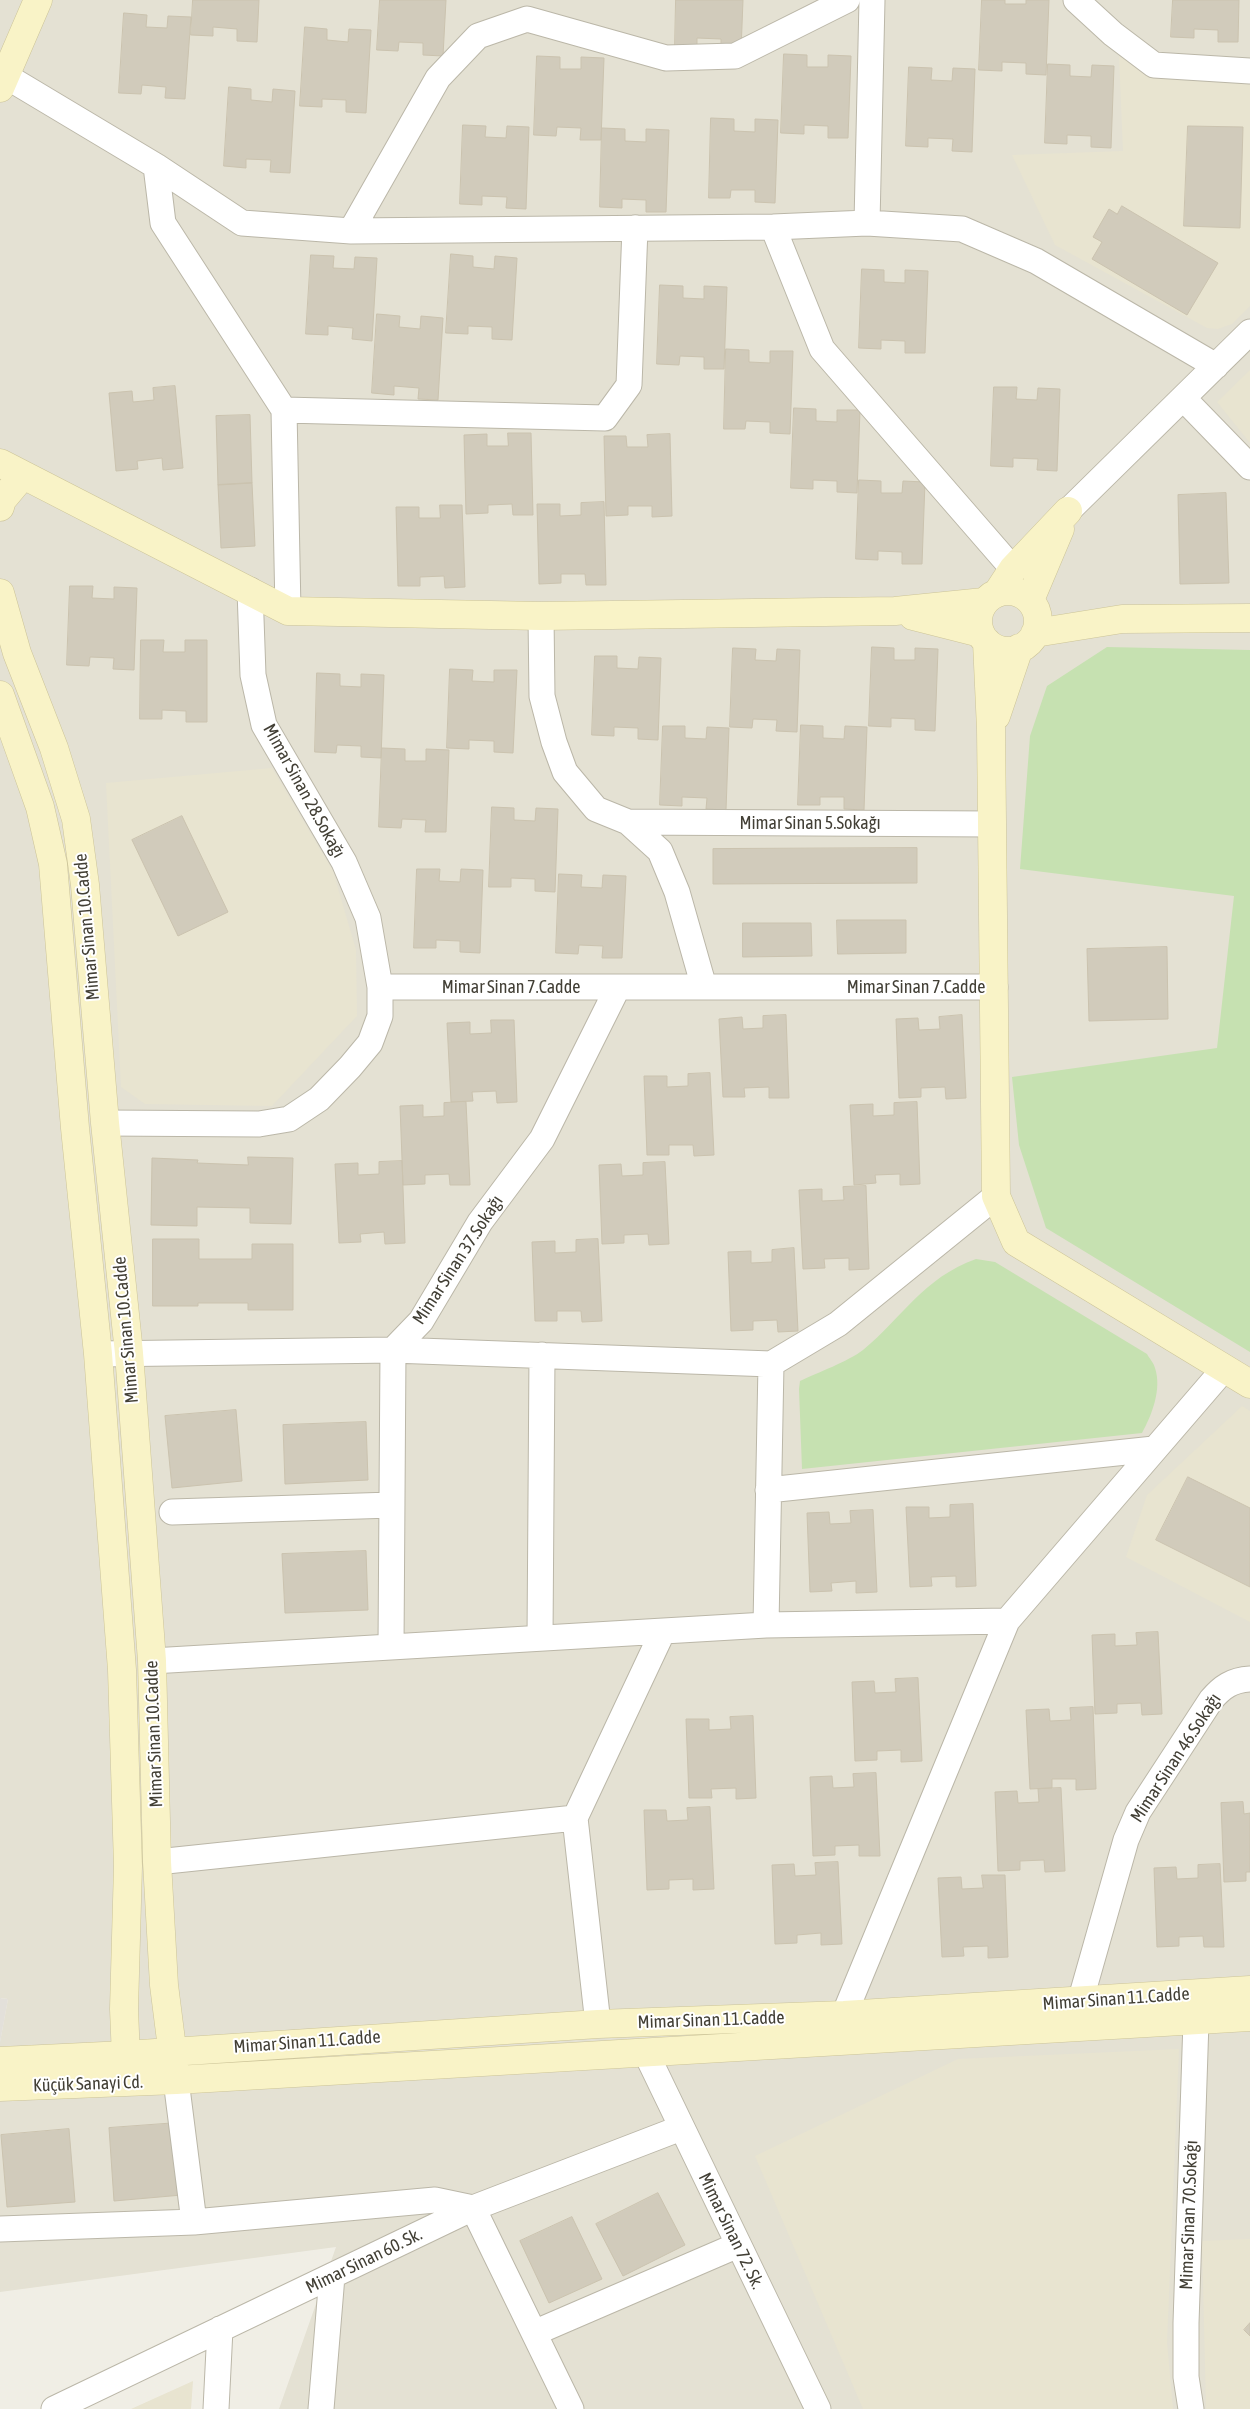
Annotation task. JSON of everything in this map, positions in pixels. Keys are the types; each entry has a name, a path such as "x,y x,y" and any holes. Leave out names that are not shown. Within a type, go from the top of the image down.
{"street":[{"path":"38,0 3,75 156,166 242,223 351,231 773,226 867,223 962,229 1036,261 1216,366"},
{"path":"351,231 438,78 478,36 528,10 666,58 735,56 847,0"},
{"path":"867,223 872,0"},
{"path":"1076,0 1113,34 1154,65 1250,71"},
{"path":"156,166 163,223 284,410 288,611"},
{"path":"773,226 822,349 1013,569"},
{"path":"284,410 605,418 629,385 635,228"},
{"path":"1250,332 1068,511 1013,569 978,617 984,638 991,729 996,1196 1016,1242 1250,1384"},
{"path":"1184,399 1250,467"},
{"path":"0,507 12,469 288,611 541,616 895,611 991,597 1015,591 1030,622"},
{"path":"991,729 1068,511"},
{"name":"Mimar Sinan 28.Sokağı","path":"250,590 253,675 264,725 344,862 368,918 380,987"},
{"name":"Mimar Sinan 10.Cadde","path":"0,593 16,653 54,748 76,819 85,885 105,1123 129,1353 152,1661 157,1862 164,1985 176,2080"},
{"path":"895,611 984,638 996,648 1008,650 1030,622 1250,618"},
{"path":"541,616 542,696 554,742 565,772 596,809 628,822 660,851 677,892 704,987"},
{"name":"Mimar Sinan 10.Cadde","path":"0,695 40,807 53,864 75,1128 98,1354 122,1670 128,1866 124,2009 127,2082"},
{"name":"Mimar Sinan 5.Sokağı","path":"628,822 992,824"},
{"path":"105,1123 259,1124 289,1119 319,1099 370,1043 380,1016 380,987"},
{"name":"Mimar Sinan 7.Cadde","path":"380,987 995,987"},
{"name":"Mimar Sinan 37.Sokağı","path":"393,1350 422,1321 480,1222 542,1139 618,987"},
{"path":"98,1354 393,1350 771,1364 838,1324 996,1196"},
{"path":"391,1646 393,1350"},
{"path":"540,1638 542,1356"},
{"path":"766,1625 771,1364"},
{"path":"844,2015 1007,1621 1224,1369"},
{"path":"768,1490 1154,1450"},
{"path":"172,1512 392,1506"},
{"path":"152,1661 766,1625 1007,1621"},
{"path":"598,2024 575,1818 662,1630"},
{"name":"Mimar Sinan 46.Sokağı","path":"1080,2002 1126,1840 1138,1812 1211,1700 1222,1688 1232,1682 1250,1680"},
{"path":"157,1862 575,1818"},
{"name":"Mimar Sinan 11.Cadde","path":"173,2051 598,2024 844,2015 1080,2002 1250,1990"},
{"name":"Mimar Sinan 11.Cadde","path":"176,2080 1250,2017"},
{"name":"Mimar Sinan 70.Sokağı","path":"1191,2409 1186,2377 1186,2324 1196,2021"},
{"name":"Küçük Sanayi Cd.","path":"0,2061 173,2051"},
{"name":"Mimar Sinan 72. Sk.","path":"646,2053 818,2409"},
{"path":"176,2080 194,2222"},
{"name":"Küçük Sanayi Cd.","path":"0,2087 176,2080"},
{"name":"Mimar Sinan 60. Sk.","path":"54,2409 473,2208 681,2128"},
{"path":"0,2229 194,2222 435,2200 473,2208 571,2409"},
{"path":"534,2333 738,2245"},
{"path":"321,2409 332,2276"},
{"path":"216,2409 220,2329"}],"shaded area":[{"path":"0,0 1250,0 1250,2409 279,2409 336,2247 0,2292 0,2042 8,1999 0,1998"},
{"path":"1119,56 1150,76 1250,82 1250,306 1232,324 1218,329 1207,328 1055,245 1012,155 1123,151"},
{"path":"1250,370 1250,443 1217,402"},
{"path":"272,768 333,871 356,950 357,1016 272,1106 145,1104 121,1087 106,783"},
{"path":"1242,1406 1250,1411 1250,1622 1126,1557 1147,1495"},
{"path":"0,1998 8,1999 0,2042"},
{"path":"1179,2049 1167,2343 1173,2409 863,2409 755,2156 958,2059"},
{"path":"1250,2239 1250,2409 1206,2409 1202,2241"},
{"path":"193,2381 191,2409 131,2409"}],"green space":[{"path":"1107,647 1250,650 1250,1352 1046,1228 1019,1145 1012,1077 1217,1048 1234,896 1020,869 1030,736 1047,686"},
{"path":"976,1259 995,1262 1147,1354 1157,1376 1157,1393 1142,1433 802,1469 800,1381 841,1363 863,1350 928,1287 958,1267"}],"building":[{"path":"193,0 259,0 257,42 237,41 237,29 213,27 213,36 191,35"},
{"path":"380,0 446,0 443,56 423,55 423,43 399,42 398,51 377,50"},
{"path":"676,0 743,0 741,51 721,50 721,39 697,38 697,47 675,46"},
{"path":"982,0 1005,0 1005,4 1026,4 1026,0 1049,0 1046,75 1026,74 1026,63 1002,62 1002,71 979,70"},
{"path":"1173,0 1239,0 1238,42 1218,42 1218,30 1194,29 1194,38 1171,37"},
{"path":"124,13 147,15 146,27 167,28 168,16 191,17 185,99 165,98 166,87 142,85 141,94 119,93"},
{"path":"305,27 327,29 327,40 348,42 349,29 371,30 366,113 346,112 346,100 322,99 322,107 300,106"},
{"path":"784,54 807,55 807,67 828,67 828,55 851,56 848,138 828,138 828,126 804,125 804,134 781,133"},
{"path":"537,56 560,57 560,69 581,69 581,57 604,58 601,140 580,140 581,128 557,127 556,136 534,135"},
{"path":"1048,64 1070,65 1070,76 1091,77 1092,65 1114,66 1111,148 1091,147 1091,136 1067,135 1067,144 1045,143"},
{"path":"909,67 932,68 931,80 952,81 953,68 975,69 972,152 952,151 953,139 928,138 928,147 906,146"},
{"path":"229,87 251,89 251,100 272,102 273,89 295,91 290,173 270,172 271,160 246,159 246,168 224,166"},
{"path":"711,118 734,119 734,131 755,132 755,119 778,120 775,203 755,202 755,190 731,190 730,198 709,198"},
{"path":"463,125 486,126 485,137 506,138 507,126 529,127 526,209 506,208 507,197 482,196 482,205 460,204"},
{"path":"1188,126 1243,127 1240,228 1184,226"},
{"path":"602,128 625,129 625,141 646,142 646,129 669,130 666,212 646,212 646,200 622,199 622,208 600,207"},
{"path":"1122,206 1218,263 1187,315 1092,259 1102,242 1093,237 1109,209 1117,214"},
{"path":"451,254 473,256 473,267 494,269 495,256 517,258 512,340 492,339 492,327 468,326 468,334 446,333"},
{"path":"311,255 334,256 333,268 354,269 355,257 377,258 372,341 352,339 353,328 328,326 328,335 306,334"},
{"path":"862,269 884,270 884,282 905,283 905,270 928,271 925,353 905,353 905,341 881,340 881,349 859,348"},
{"path":"660,285 683,286 683,298 704,299 704,286 727,287 724,369 704,369 704,357 680,356 679,365 657,364"},
{"path":"377,314 400,316 399,327 420,329 421,316 443,318 438,400 418,399 419,388 394,386 394,395 372,393"},
{"path":"726,349 749,350 749,362 770,363 770,351 793,351 790,434 770,433 770,422 746,421 745,429 724,429"},
{"path":"175,386 183,468 163,470 162,458 137,461 138,469 116,471 109,393 132,391 133,402 154,400 153,388"},
{"path":"994,387 1017,387 1016,399 1037,400 1038,388 1060,389 1057,471 1037,470 1038,459 1013,458 1013,467 991,466"},
{"path":"794,408 816,409 816,421 837,422 837,410 860,410 857,493 837,492 837,481 813,480 813,489 791,488"},
{"path":"250,415 252,483 218,485 216,416"},
{"path":"508,433 531,433 533,515 513,515 512,504 488,505 488,513 466,514 464,435 487,434 487,446 508,446"},
{"path":"670,434 672,516 652,517 652,506 628,506 628,515 606,516 604,436 626,436 627,447 648,447 647,435"},
{"path":"859,480 881,481 881,493 902,493 903,481 925,482 922,564 902,564 902,552 878,551 878,560 856,559"},
{"path":"252,483 255,546 221,548 218,485"},
{"path":"1226,493 1229,583 1180,584 1178,495"},
{"path":"604,502 606,585 586,585 585,574 561,574 561,583 539,584 537,504 560,504 560,516 581,515 581,503"},
{"path":"440,505 462,505 465,587 445,588 444,576 420,577 420,586 398,586 396,507 419,507 419,518 440,518"},
{"path":"70,586 93,586 92,598 114,599 114,587 137,588 134,670 113,669 114,658 90,657 89,666 67,665"},
{"path":"141,640 164,640 163,652 185,652 185,640 207,640 207,722 186,722 186,711 162,710 162,719 140,719"},
{"path":"872,647 894,648 894,660 915,660 915,648 938,649 935,731 915,730 915,719 891,718 891,727 869,726"},
{"path":"733,648 756,649 755,660 776,661 777,649 800,650 797,732 776,731 777,720 753,719 752,728 730,727"},
{"path":"595,656 617,656 617,668 638,669 639,657 661,658 658,740 638,739 638,728 614,727 614,736 592,735"},
{"path":"450,669 473,670 472,681 494,682 494,670 517,670 513,753 494,752 494,741 469,740 469,749 447,748"},
{"path":"317,673 340,674 340,686 361,687 361,674 384,675 381,758 361,757 361,746 337,745 336,753 315,752"},
{"path":"801,725 823,726 823,738 844,739 845,726 867,727 864,810 844,809 844,797 820,797 820,805 798,805"},
{"path":"663,726 685,726 685,738 706,739 707,727 729,728 726,810 706,809 707,798 682,797 682,806 660,805"},
{"path":"382,748 405,749 405,761 426,761 426,749 449,750 446,832 425,832 426,820 402,819 401,828 379,827"},
{"path":"492,807 514,808 514,820 535,821 536,808 558,809 555,892 535,891 535,879 511,878 511,887 489,887"},
{"path":"182,816 228,912 178,936 132,840"},
{"path":"917,848 917,883 713,884 713,849"},
{"path":"417,869 440,869 439,881 460,882 461,869 483,870 480,953 460,952 460,941 436,940 436,948 414,948"},
{"path":"559,874 582,875 581,887 602,888 603,875 626,876 622,958 602,958 603,946 579,945 578,954 556,953"},
{"path":"837,920 906,920 906,953 838,954"},
{"path":"743,923 811,923 812,956 743,957"},
{"path":"1167,947 1168,1019 1089,1021 1087,949"},
{"path":"786,1015 789,1098 769,1098 769,1087 744,1088 745,1097 723,1097 719,1019 742,1017 743,1029 763,1028 763,1016"},
{"path":"962,1015 966,1098 946,1099 945,1087 921,1088 921,1097 899,1098 896,1019 918,1018 919,1030 940,1029 939,1017"},
{"path":"491,1020 514,1020 517,1102 497,1103 496,1091 472,1092 473,1101 451,1102 447,1023 470,1022 470,1034 491,1033"},
{"path":"710,1073 714,1155 694,1156 693,1145 669,1145 669,1155 647,1155 644,1076 667,1076 667,1087 688,1086 688,1074"},
{"path":"466,1102 470,1185 450,1185 449,1174 425,1175 425,1184 403,1185 400,1106 423,1105 423,1117 444,1116 444,1103"},
{"path":"917,1102 920,1184 900,1185 900,1174 875,1175 876,1183 854,1185 850,1105 873,1104 873,1116 894,1115 894,1103"},
{"path":"248,1157 293,1158 291,1224 250,1223 250,1208 197,1207 197,1226 151,1225 152,1158 198,1160 197,1163 248,1165"},
{"path":"402,1161 405,1243 385,1244 384,1232 360,1234 361,1242 339,1243 335,1164 358,1163 358,1175 379,1174 379,1162"},
{"path":"665,1162 669,1244 649,1245 648,1234 624,1235 624,1243 602,1244 599,1165 621,1164 622,1176 643,1175 643,1163"},
{"path":"866,1186 869,1269 849,1270 849,1258 824,1259 825,1268 803,1269 799,1190 822,1189 822,1201 844,1200 843,1187"},
{"path":"153,1239 199,1239 199,1259 252,1259 252,1244 293,1244 293,1310 248,1310 248,1303 198,1303 198,1306 153,1306"},
{"path":"598,1239 602,1321 582,1322 581,1311 557,1311 557,1321 535,1321 532,1242 555,1241 555,1253 576,1252 576,1240"},
{"path":"794,1248 798,1331 778,1332 777,1320 753,1321 753,1330 731,1331 728,1252 751,1251 751,1263 772,1262 772,1250"},
{"path":"236,1410 242,1481 172,1488 165,1416"},
{"path":"366,1422 368,1480 285,1484 283,1425"},
{"path":"1188,1477 1250,1508 1250,1587 1156,1540"},
{"path":"973,1504 976,1586 956,1587 956,1576 931,1577 932,1586 910,1587 906,1507 929,1507 929,1518 950,1517 950,1505"},
{"path":"873,1510 877,1592 856,1593 856,1581 831,1583 832,1591 810,1592 807,1513 829,1512 830,1524 851,1523 850,1511"},
{"path":"366,1551 368,1610 285,1613 282,1554"},
{"path":"1158,1632 1162,1714 1142,1715 1141,1703 1117,1704 1117,1713 1095,1714 1092,1635 1115,1634 1115,1646 1137,1645 1136,1633"},
{"path":"918,1678 922,1761 901,1762 901,1750 877,1751 877,1760 855,1761 852,1682 874,1681 875,1693 896,1692 895,1679"},
{"path":"1093,1707 1096,1789 1076,1790 1076,1779 1052,1779 1052,1788 1030,1789 1026,1710 1049,1709 1050,1721 1071,1720 1070,1708"},
{"path":"753,1716 756,1798 736,1799 736,1788 711,1789 712,1798 689,1798 686,1719 709,1719 709,1730 731,1729 730,1717"},
{"path":"876,1773 880,1856 859,1856 859,1845 835,1846 835,1855 813,1856 810,1777 832,1776 833,1788 854,1787 853,1774"},
{"path":"1061,1788 1065,1871 1045,1872 1044,1860 1020,1861 1020,1870 998,1871 995,1792 1017,1791 1018,1803 1039,1802 1038,1789"},
{"path":"1243,1802 1244,1814 1250,1813 1250,1872 1246,1872 1246,1881 1224,1882 1221,1803"},
{"path":"710,1807 714,1889 693,1890 693,1879 669,1880 669,1889 647,1890 644,1810 666,1810 667,1821 688,1820 687,1808"},
{"path":"838,1862 842,1944 821,1945 821,1933 797,1935 797,1943 775,1944 772,1865 794,1864 795,1876 816,1875 815,1863"},
{"path":"1220,1864 1224,1947 1204,1947 1203,1936 1179,1937 1179,1946 1157,1947 1154,1868 1176,1867 1177,1879 1198,1878 1198,1865"},
{"path":"982,1875 1005,1875 1008,1957 988,1958 988,1946 963,1947 964,1956 942,1957 938,1878 961,1877 962,1889 983,1888"},
{"path":"177,2123 182,2195 114,2201 109,2128"},
{"path":"69,2129 75,2202 7,2207 1,2135"},
{"path":"658,2193 685,2245 623,2276 596,2224"},
{"path":"572,2217 602,2279 549,2303 520,2241"},
{"path":"1250,2323 1250,2336 1244,2330"}]}
